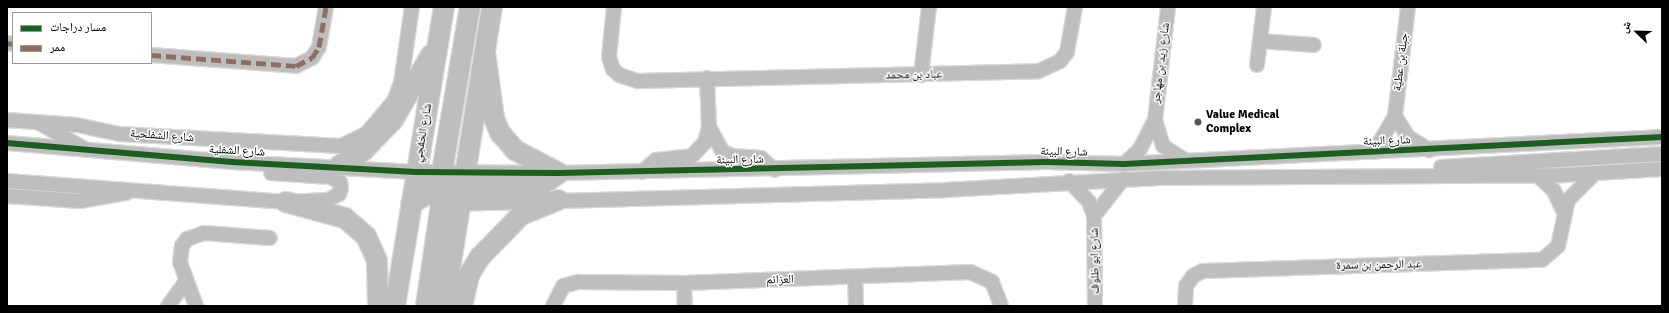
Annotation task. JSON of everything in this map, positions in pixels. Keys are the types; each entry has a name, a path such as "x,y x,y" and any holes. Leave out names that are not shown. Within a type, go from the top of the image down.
{"highway":[{"name":"شارع الخفجي","path":"395,306 416,172 440,40 444,7"},
{"path":"444,306 450,188 470,7"},
{"path":"426,306 450,188 485,52 492,7"},
{"path":"339,166 363,151 393,120 440,40"},
{"path":"411,204 450,188 542,186 559,173 515,150 500,133 494,118 485,52"},
{"path":"416,172 450,188"},
{"path":"462,306 469,275 480,257 521,215 558,200"},
{"path":"286,202 345,218 366,236 377,261 375,302"}],"street":[{"path":"152,55 296,66 316,53 326,7"},
{"name":"شارع الشفلحية","path":"37,122 119,134 327,147 354,142 376,124 394,101 401,83 412,7"},
{"name":"عباد بن محمد","path":"614,7 610,57 619,75 638,81 707,78 1027,73 1052,67 1067,52 1074,7"},
{"path":"921,75 929,7"},
{"name":"شارع زيد بن مهاجر","path":"1124,164 1147,140 1154,120 1168,7"},
{"path":"1257,65 1264,7"},
{"name":"جبلة بن عطية","path":"1374,152 1395,116 1408,7"},
{"path":"1260,41 1314,45"},
{"path":"642,172 656,160 692,156 705,142 709,127 707,78"},
{"path":"1395,116 1408,138 1430,150"},
{"path":"7,120 37,122 89,151"},
{"name":"شارع زيد بن مهاجر","path":"1154,120 1163,146 1187,161"},
{"path":"709,127 723,152 733,156 761,158 775,170"},
{"name":"شارع البيئة","path":"559,173 775,170 1047,162 1124,164 1430,150 1659,135"},
{"name":"شارع الشفلية","path":"7,143 232,162 339,166 416,172"},
{"path":"1410,175 1436,167 1662,154"},
{"path":"7,181 286,202 328,200 339,194 340,182 330,177 255,172 232,162"},
{"path":"450,188 558,200 945,190 1069,181 1123,179 1594,174 1643,172 1662,169"},
{"path":"1643,172 1662,179"},
{"name":"عبد الرحمن بن سمرة","path":"1185,306 1186,286 1193,276 1203,271 1542,260 1558,246 1564,212 1575,190 1594,174"},
{"path":"1536,175 1554,191 1564,212"},
{"name":"شارع ابو ظلوف","path":"1094,216 1123,179"},
{"name":"شارع ابو ظلوف","path":"1069,181 1080,190 1094,216 1095,306"},
{"path":"7,206 13,196 80,201 138,190"},
{"path":"196,306 186,281 180,254 190,236 204,233 270,238"},
{"name":"العزائم","path":"553,306 563,286 578,282 684,283 970,272 992,282 1001,306"},
{"path":"855,277 856,306"},
{"path":"168,306 186,281"},
{"path":"684,283 685,306"}],"marked path":[{"path":"152,55 296,66 312,58 319,47 326,7"},
{"path":"7,43 12,44"}],"cycle path":[{"path":"7,143 232,162 416,172 559,173 1047,162 1124,164 1662,137"}],"place":[{"name":"Value Medical Complex","path":"1198,122"}]}
